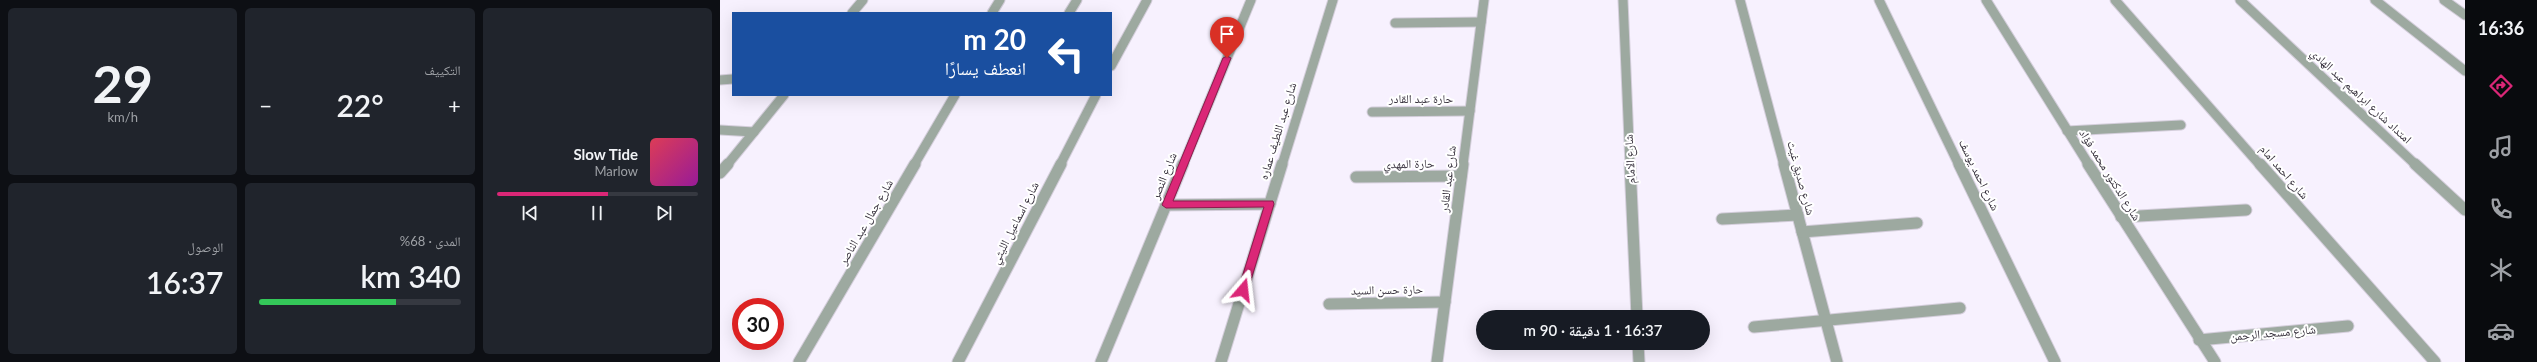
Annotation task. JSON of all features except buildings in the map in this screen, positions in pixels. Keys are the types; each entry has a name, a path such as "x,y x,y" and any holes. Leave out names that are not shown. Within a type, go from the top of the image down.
{"street":[{"path":"853,12 863,0"},
{"path":"993,12 1000,0"},
{"path":"1070,12 1077,0"},
{"path":"1112,64 1147,0"},
{"name":"شارع النصر","path":"1102,362 1251,0"},
{"name":"شارع عبد اللطيف عماره","path":"1221,362 1333,0"},
{"name":"شارع عبد القادر","path":"1437,362 1484,0"},
{"name":"شارع الامام","path":"1623,0 1637,310"},
{"name":"شارع صديق غيث","path":"1740,0 1837,362"},
{"name":"شارع احمد يوسف","path":"1879,0 2055,362"},
{"name":"شارع الدكتور محمد فؤاد","path":"1986,0 2121,217 2199,340 2215,362"},
{"name":"شارع احمد امام","path":"2115,0 2435,362"},
{"name":"امتداد شارع ابراهيم عبد الهادي","path":"2240,0 2465,210"},
{"path":"2375,0 2465,71"},
{"path":"2444,0 2465,16"},
{"path":"1395,22 1481,22"},
{"path":"720,80 732,79"},
{"path":"720,173 783,96"},
{"name":"شارع جمال عبد الناصر","path":"800,362 954,96"},
{"name":"شارع اسماعيل الليثي","path":"958,362 1095,96"},
{"name":"حارة عبد القادر","path":"1372,112 1470,111"},
{"path":"2067,131 2182,125"},
{"path":"720,130 754,132"},
{"name":"حارة المهدي","path":"1356,177 1462,176"},
{"path":"1166,205 1270,204"},
{"path":"2121,217 2246,210"},
{"path":"1722,219 1798,215"},
{"path":"1802,232 1916,223"},
{"name":"حارة حسن السيد","path":"1329,304 1445,302"},
{"path":"1754,327 1960,308"},
{"name":"شارع مسجد الرحمن","path":"2199,340 2348,326"},
{"path":"1638,350 1639,362"}],"route":[{"path":"1227,58 1166,205 1270,204 1243,290"}]}
